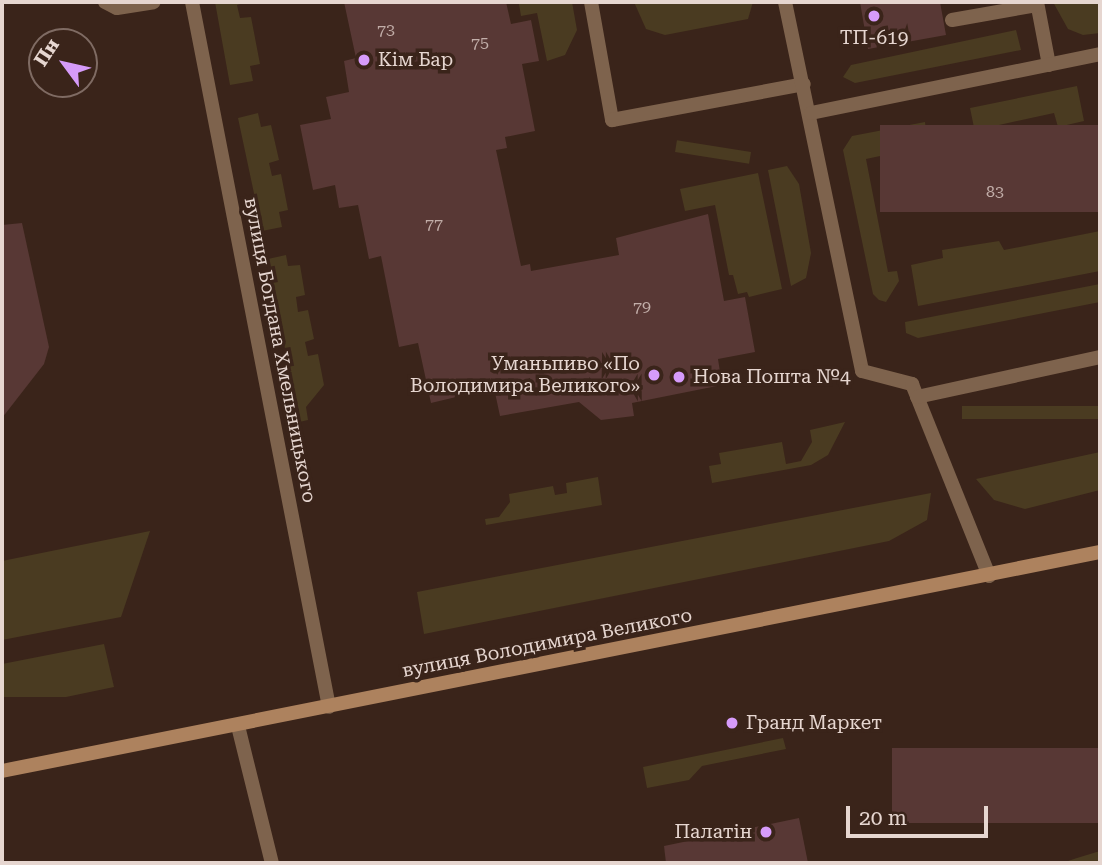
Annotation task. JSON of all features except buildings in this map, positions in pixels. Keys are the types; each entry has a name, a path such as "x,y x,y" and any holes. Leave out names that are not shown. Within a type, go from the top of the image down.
{"main road":[{"name":"вулиця Володимира Великого","path":"2,771 1100,552"}],"street":[{"path":"105,2 117,8 155,2"},
{"name":"вулиця Богдана Хмельницького","path":"192,2 329,707"},
{"path":"591,2 612,120 804,84"},
{"path":"785,2 811,113 862,371 912,384 989,576"},
{"path":"952,20 1037,3 1049,65"},
{"path":"811,113 1100,54"},
{"path":"917,397 1100,357"},
{"path":"238,726 272,863"}],"shaded area":[{"path":"215,2 247,2 237,5 240,18 251,17 260,64 250,66 253,81 230,85"},
{"path":"572,2 577,30 565,55 547,61 537,13 521,16 519,4"},
{"path":"634,2 753,2 748,19 665,35 646,29"},
{"path":"1053,2 1100,2 1100,33 1083,35 1068,29"},
{"path":"1016,30 1021,50 855,83 843,77 851,65"},
{"path":"1077,86 1084,121 1058,127 1054,113 999,125 1002,142 978,147 970,108"},
{"path":"258,113 261,127 271,125 279,160 269,163 272,176 281,174 288,210 279,212 282,227 262,231 238,118"},
{"path":"925,122 929,155 901,162 899,152 866,159 888,272 897,271 899,281 886,302 873,294 843,150 852,136"},
{"path":"677,140 751,152 749,164 675,152"},
{"path":"787,166 799,184 811,253 806,278 791,286 768,170"},
{"path":"758,173 782,289 749,297 747,292 738,294 733,275 729,275 715,205 685,211 680,189"},
{"path":"1100,231 1100,271 918,306 911,265 943,258 942,250 999,241 1004,250"},
{"path":"286,255 288,266 300,265 305,295 296,297 298,312 308,310 314,339 305,342 308,356 318,354 324,385 306,407 308,420 299,422 268,259"},
{"path":"1100,284 1100,302 918,338 906,333 905,322"},
{"path":"962,406 1100,406 1100,419 962,419"},
{"path":"845,422 828,455 811,465 712,483 709,466 721,464 719,453 782,442 786,464 801,461 812,442 810,430"},
{"path":"1100,452 1100,490 1025,509 994,500 976,479"},
{"path":"598,477 602,505 486,525 485,519 499,517 510,502 509,494 553,486 555,495 567,493 566,483"},
{"path":"931,493 927,520 889,541 424,634 417,592"},
{"path":"150,531 121,617 2,640 2,561"},
{"path":"104,644 114,687 66,697 2,697 2,664"},
{"path":"783,738 786,749 702,766 689,780 647,788 643,767"},
{"path":"1100,851 1100,863 1062,863 1077,858"}],"place":[{"name":"ТП-619","path":"874,16"},
{"name":"Кім Бар","path":"364,60"},
{"name":"Уманьпиво «По Володимира Великого»","path":"654,375"},
{"name":"Нова Пошта №4","path":"679,377"},
{"name":"Гранд Маркет","path":"732,723"},
{"name":"Палатін","path":"766,832"}]}
